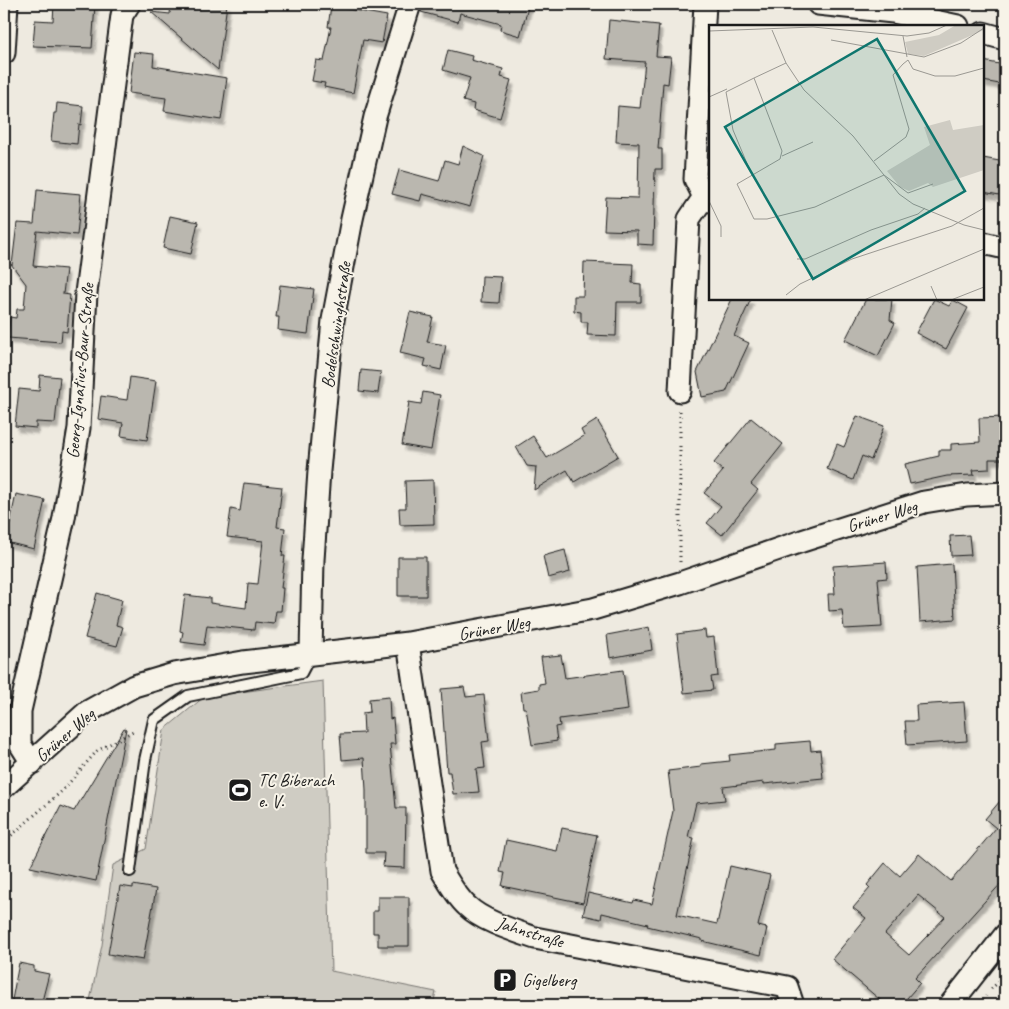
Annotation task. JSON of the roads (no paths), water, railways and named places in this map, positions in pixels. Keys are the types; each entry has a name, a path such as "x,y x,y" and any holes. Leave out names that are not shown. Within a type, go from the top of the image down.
{"street":[{"path":"4,53 7,4"},
{"name":"Georg-Ignatius-Baur-Straße","path":"32,763 20,744 20,711 64,518 80,428 86,293 122,15 129,4"},
{"name":"Bodelschwinghstraße","path":"311,654 313,560 318,471 333,320 352,219 375,117 410,4"},
{"path":"680,392 689,219 707,199 695,179 705,4"},
{"path":"818,4 893,12 953,25"},
{"path":"984,33 1005,40"},
{"path":"984,243 1005,248"},
{"name":"Grüner Weg","path":"4,787 87,712 134,686 174,674 243,662 408,643 593,610 924,502 967,495 1005,492"},
{"name":"Jahnstraße","path":"408,643 442,871 468,907 499,926 535,938 787,987 793,1005"},
{"path":"950,1005 1005,935"}],"lane":[{"path":"130,871 145,760 154,720 188,696 301,673 311,654"}],"place":[{"name":"TC Biberach e. V.","path":"240,790"},
{"name":"Gigelberg","path":"505,980"}]}
